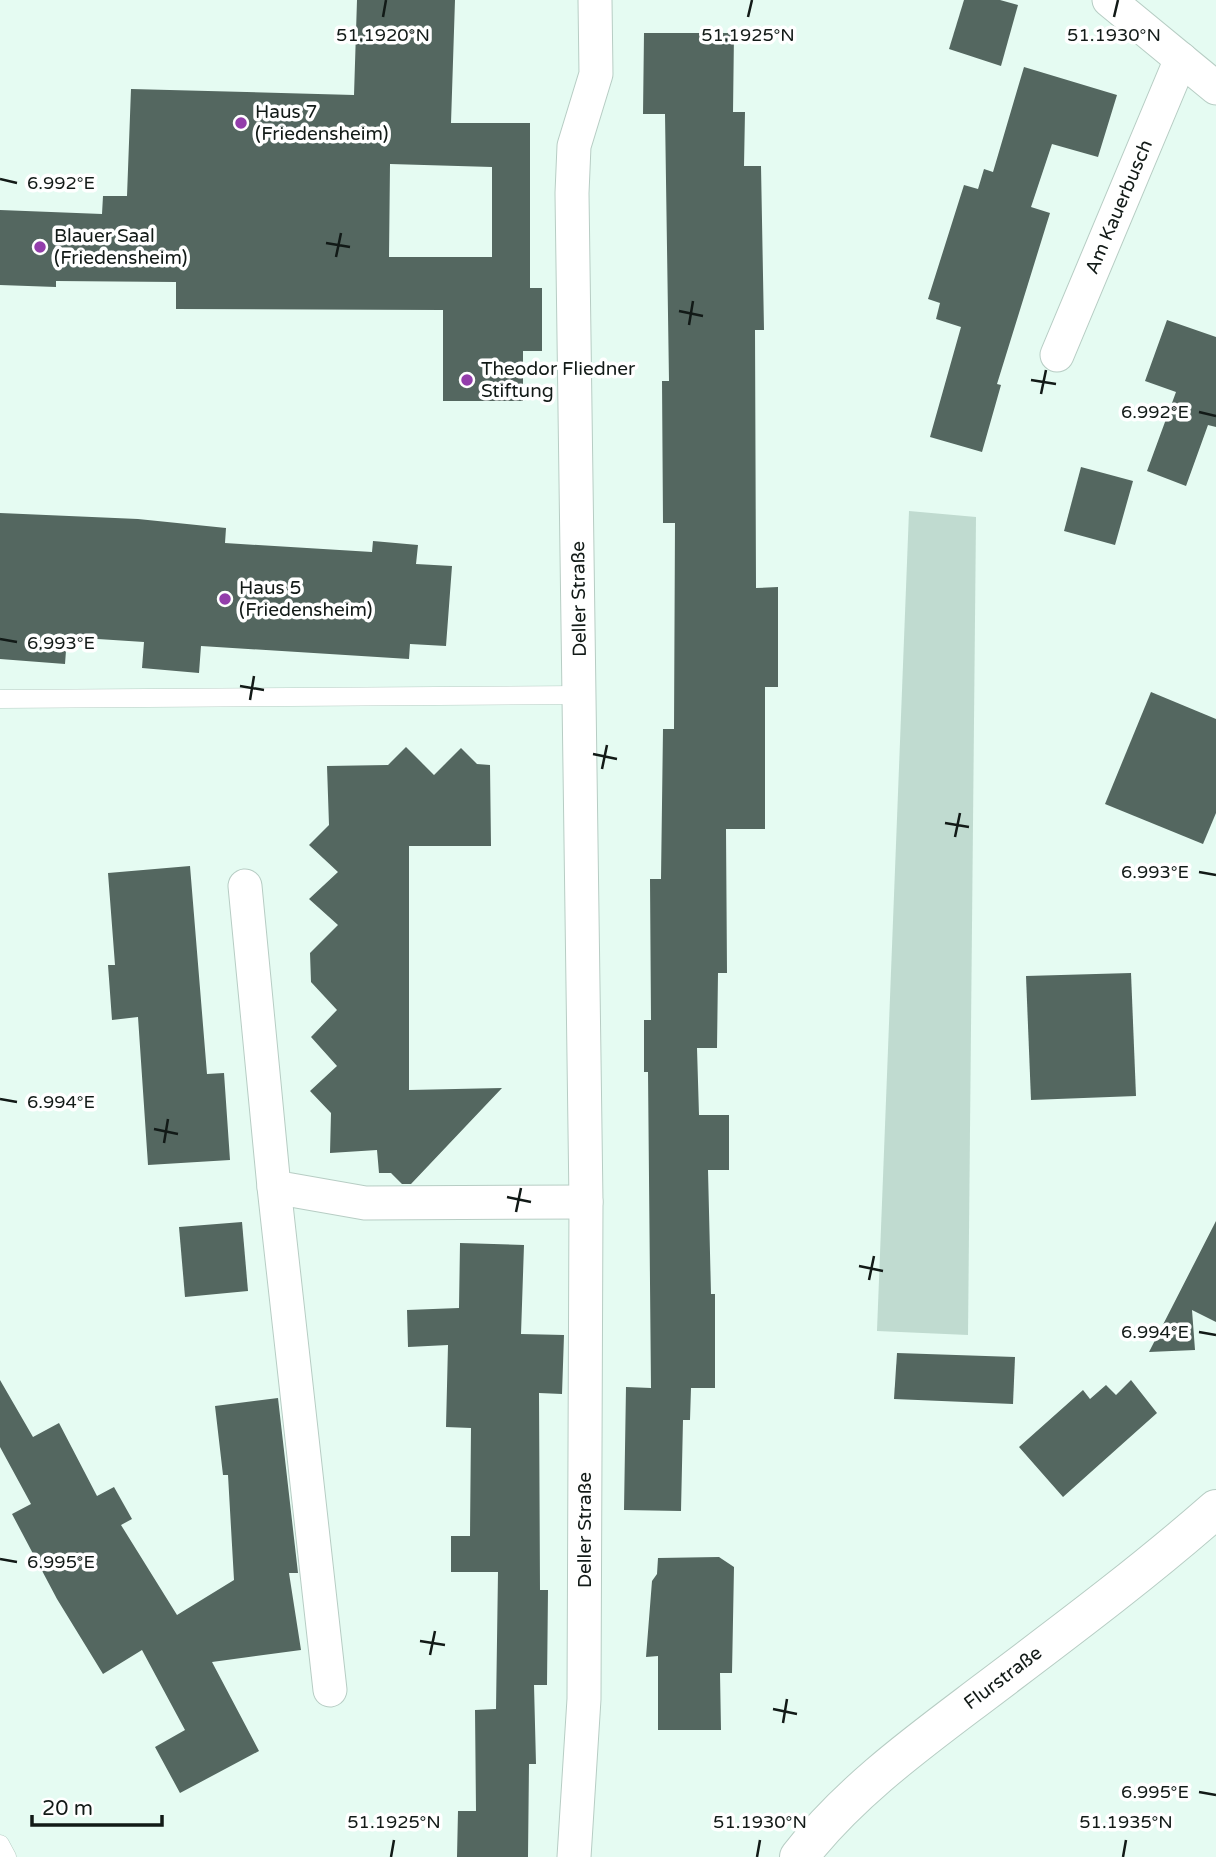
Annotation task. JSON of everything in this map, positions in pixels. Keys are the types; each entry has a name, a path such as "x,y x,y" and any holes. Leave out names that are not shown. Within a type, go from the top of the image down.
{"main road":[{"name":"Flurstraße","path":"799,1857 812,1840 891,1764 1148,1569 1216,1510"}],"street":[{"name":"Deller Straße","path":"573,1857 584,1699 586,1202 572,193 574,146 596,74 595,0"},
{"path":"1109,0 1216,88"},
{"name":"Am Kauerbusch","path":"1057,355 1181,59"},
{"path":"245,886 274,1187 330,1690"},
{"path":"274,1187 365,1203 586,1202"}],"lane":[{"path":"0,699 581,695"},
{"path":"0,1844 7,1857"}],"green space":[{"path":"909,511 976,517 968,1335 877,1331"}],"building":[{"path":"357,0 455,0 451,123 530,123 530,288 542,288 542,351 523,351 523,401 443,401 443,310 176,309 176,282 56,281 56,287 0,285 0,210 102,214 103,196 127,196 131,89 354,95","holes":["390,164 492,167 492,257 389,257"]},
{"path":"964,0 1000,0 1018,5 1001,66 949,49"},
{"path":"644,33 734,33 733,112 745,112 744,166 761,166 764,330 755,330 756,588 778,587 778,687 765,687 765,829 726,829 727,973 718,973 717,1048 697,1048 699,1115 729,1115 729,1170 708,1170 711,1294 715,1294 715,1388 691,1388 690,1420 683,1420 681,1511 624,1510 626,1387 651,1388 648,1072 644,1072 644,1020 651,1020 650,879 661,879 663,729 674,729 675,523 663,523 662,381 669,381 665,114 643,114"},
{"path":"1024,67 1117,95 1098,157 1052,144 1031,207 1050,213 997,384 1001,385 982,452 930,437 961,327 936,319 940,303 928,299 964,185 978,189 984,169 993,172"},
{"path":"1167,320 1216,337 1216,427 1208,425 1186,486 1147,471 1176,392 1145,381"},
{"path":"1081,467 1133,481 1115,545 1064,531"},
{"name":"Haus 5 (Friedensheim)","path":"0,513 138,519 226,528 225,543 372,552 373,541 418,545 416,564 452,566 446,646 410,644 409,659 201,646 199,673 142,668 144,642 67,637 65,664 0,659"},
{"path":"1151,692 1216,719 1216,813 1203,844 1105,804"},
{"path":"406,747 434,775 461,748 477,764 490,765 491,846 409,846 409,1090 502,1088 411,1184 402,1184 391,1173 379,1173 377,1150 330,1153 331,1113 310,1091 337,1066 311,1037 337,1010 311,982 310,953 338,925 309,899 338,872 309,845 329,825 327,766 388,765"},
{"path":"190,866 207,1074 224,1073 230,1160 148,1165 138,1017 112,1020 108,965 115,965 108,873"},
{"path":"1131,973 1136,1096 1031,1100 1026,976"},
{"path":"1216,1221 1216,1322 1192,1310 1195,1350 1149,1352"},
{"path":"242,1222 248,1291 185,1297 179,1227"},
{"path":"460,1243 524,1245 521,1334 564,1335 562,1394 539,1393 540,1590 548,1590 547,1685 534,1685 536,1764 529,1764 528,1857 457,1857 458,1811 476,1811 475,1710 496,1709 498,1572 451,1572 451,1536 470,1536 471,1428 446,1427 448,1345 408,1347 407,1310 459,1308"},
{"path":"897,1353 1015,1357 1013,1404 894,1399"},
{"path":"0,1380 33,1437 59,1423 97,1496 114,1487 132,1519 121,1525 177,1615 234,1580 228,1475 223,1475 215,1406 278,1398 298,1573 289,1573 301,1650 212,1662 259,1751 180,1793 155,1747 185,1730 142,1650 103,1674 57,1599 12,1514 31,1504 0,1447"},
{"path":"1131,1380 1157,1413 1063,1497 1019,1447 1083,1390 1090,1399 1106,1385 1116,1395"},
{"path":"719,1557 734,1567 732,1673 720,1673 721,1730 658,1730 658,1656 646,1657 652,1581 657,1574 658,1558"}],"place":[{"name":"Haus 7 (Friedensheim)","path":"241,123"},
{"name":"Blauer Saal (Friedensheim)","path":"40,247"},
{"name":"Theodor Fliedner Stiftung","path":"467,380"},
{"name":"Haus 5 (Friedensheim)","path":"225,599"}]}
